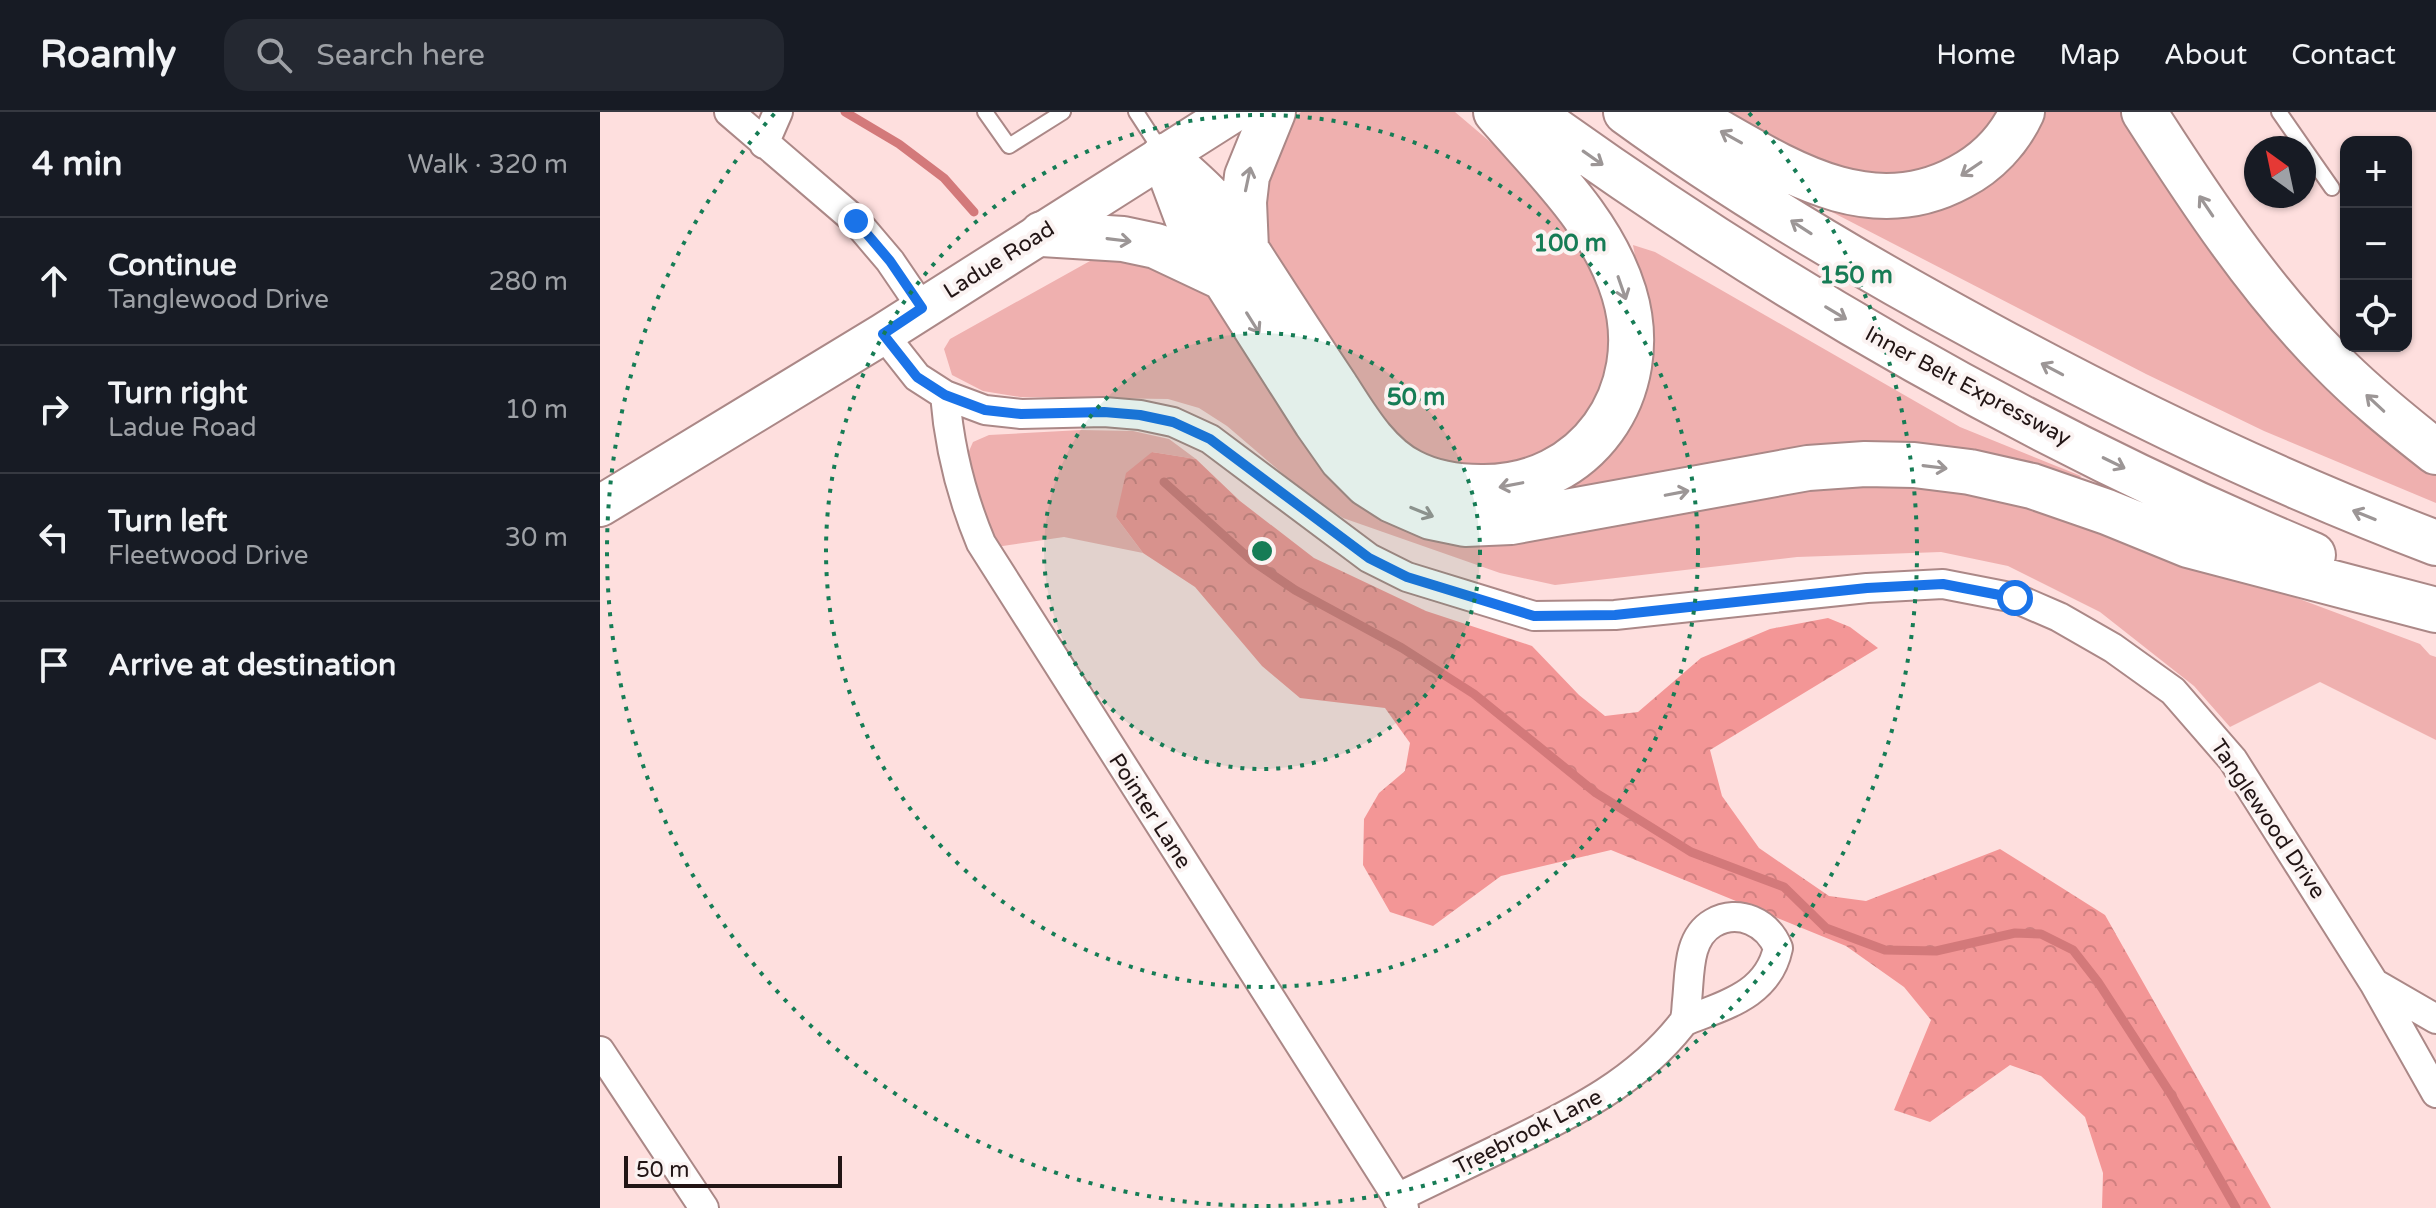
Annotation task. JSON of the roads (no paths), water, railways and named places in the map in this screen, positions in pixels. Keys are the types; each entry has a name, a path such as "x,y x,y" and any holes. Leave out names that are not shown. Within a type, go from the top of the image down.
{"highway":[{"path":"1236,264 1247,176 1273,112"},
{"path":"1042,234 1123,239 1156,246 1184,257 1236,264 1380,449 1411,472 1457,487 1498,488 1535,480 1574,459 1600,434 1620,399 1631,365 1632,325 1624,292 1609,253 1582,211 1496,112"},
{"name":"Inner Belt Expressway","path":"1530,112 1686,221 1854,324 1960,384 2053,433 2248,527 2436,604"},
{"path":"1626,112 1832,246 2019,352 2211,448 2306,491 2436,543"},
{"path":"1683,112 1795,173 1832,188 1866,196 1902,196 1939,189 1971,172 1995,152 2015,128 2022,112"},
{"path":"2144,112 2224,232 2275,299 2351,380 2436,452"},
{"path":"1164,156 1217,206 1236,264 1316,422 1342,459 1367,484 1392,500 1431,517 1465,524 1511,522 1808,468 1914,465 1970,472 2032,486 2188,545 2436,610"}],"main road":[{"name":"Ladue Road","path":"600,506 883,334 1233,112"}],"street":[{"path":"729,112 856,221 890,261 922,308"},
{"path":"764,144 778,112"},
{"name":"Tanglewood Drive","path":"883,334 917,377 945,395 985,410 1021,414 1104,412 1173,422 1210,439 1369,558 1407,577 1534,616 1615,615 1867,588 1943,584 2015,598 2059,617 2113,648 2173,691 2233,760 2374,983 2436,1019"},
{"name":"Pointer Lane","path":"945,395 956,467 968,512 981,543 1400,1203"},
{"path":"2374,983 2436,1093"},
{"name":"Treebrook Lane","path":"1400,1203 1579,1110 1618,1086 1685,1021"},
{"path":"600,1051 704,1208"}],"lane":[{"path":"985,112 1009,146 1063,112"},
{"path":"1136,112 1164,156"},
{"path":"2279,112 2296,136"},
{"path":"2316,165 2332,188"}],"waterway":[{"path":"845,112 899,144 944,178 974,212"},
{"path":"1164,482 1251,560 1295,590 1402,648 1474,694 1596,793 1691,852 1784,887 1826,928 1885,950 1936,951 2015,933 2041,934 2073,950 2098,982 2172,1096 2236,1208"}]}
